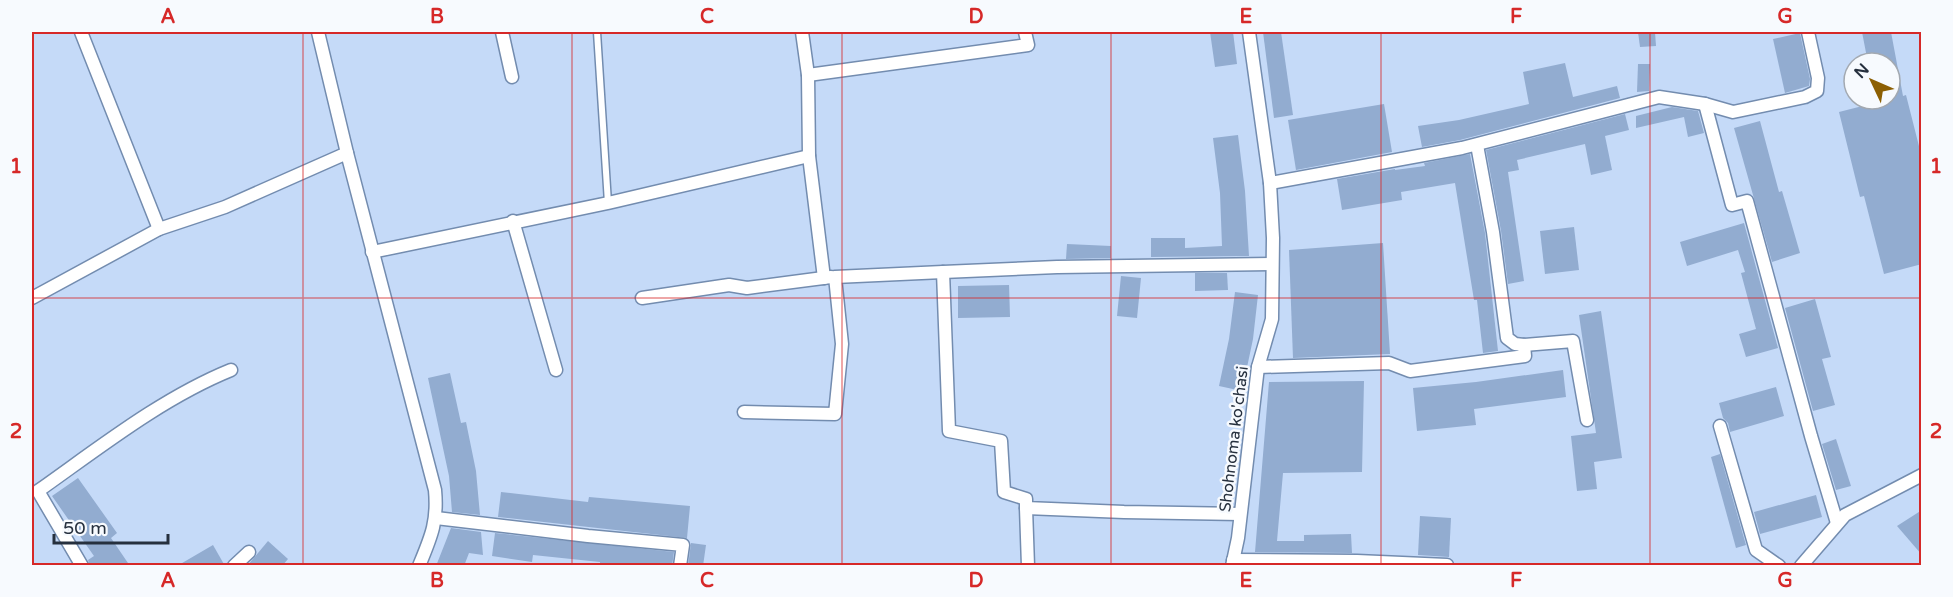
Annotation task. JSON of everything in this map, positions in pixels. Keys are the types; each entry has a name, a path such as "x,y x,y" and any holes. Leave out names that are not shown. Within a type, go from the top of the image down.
{"street":[{"path":"81,32 159,230"},
{"path":"318,32 372,252 435,490 436,518 419,566"},
{"path":"502,32 512,77"},
{"path":"744,412 835,414 842,344 810,156 808,75 802,32"},
{"path":"808,75 1028,45 1025,32"},
{"name":"Shohnoma ko'chasi","path":"1233,563 1258,367 1272,319 1273,238 1270,183 1249,32"},
{"path":"1270,183 1477,145 1659,97 1705,104 1733,112 1805,97 1817,92 1818,78 1808,32"},
{"path":"1705,104 1732,205 1747,201 1837,523"},
{"path":"1477,145 1492,221 1507,338 1515,344 1524,345 1573,341 1587,420"},
{"path":"32,298 159,230 225,207 347,153"},
{"path":"372,252 608,203 810,156"},
{"path":"513,221 556,370"},
{"path":"642,298 729,285 747,288 830,277 1057,267 1271,264"},
{"path":"943,272 949,431 1001,441 1004,492 1026,499 1029,566"},
{"path":"1258,367 1389,363 1410,371 1525,356 1524,345"},
{"path":"82,566 38,491 107,442 198,383 231,370"},
{"path":"1720,426 1756,550 1779,566"},
{"path":"1802,566 1845,515 1922,475"},
{"path":"1026,508 1240,514"},
{"path":"436,518 683,545 680,566"},
{"path":"234,566 249,552"},
{"path":"1233,563 1357,561 1448,566"}],"lane":[{"path":"597,32 608,203"}],"building":[{"path":"1210,32 1233,32 1237,64 1215,67"},
{"path":"1263,32 1281,32 1293,115 1274,118"},
{"path":"1638,32 1655,32 1656,46 1640,47"},
{"path":"1862,32 1891,32 1895,51 1866,51"},
{"path":"1800,33 1810,79 1809,86 1785,93 1773,39"},
{"path":"1565,63 1573,97 1617,86 1620,98 1460,140 1422,147 1418,126 1459,120 1529,104 1523,72"},
{"path":"1638,64 1650,64 1649,91 1637,92"},
{"path":"1902,91 1903,96 1906,95 1922,158 1922,264 1884,274 1864,196 1860,197 1839,112 1902,111"},
{"path":"1384,104 1392,152 1296,170 1288,120"},
{"path":"1672,107 1698,111 1704,133 1688,137 1684,117 1636,128 1636,116"},
{"path":"1625,114 1629,130 1605,136 1612,170 1591,175 1585,144 1517,160 1519,170 1508,172 1524,281 1508,284 1486,150"},
{"path":"1760,121 1779,192 1782,191 1800,253 1772,262 1734,128"},
{"path":"1238,135 1245,191 1249,256 1151,257 1151,238 1185,238 1185,248 1222,246 1220,193 1213,138"},
{"path":"1470,154 1485,233 1498,351 1483,353 1477,300 1474,300 1455,183 1401,192 1402,200 1342,210 1337,179 1425,166 1424,163"},
{"path":"1744,223 1778,348 1746,357 1739,334 1756,329 1741,273 1745,272 1738,250 1687,266 1680,242"},
{"path":"1574,227 1579,270 1545,274 1540,231"},
{"path":"1383,243 1390,354 1293,358 1289,250"},
{"path":"1067,244 1111,246 1111,258 1066,259"},
{"path":"1195,273 1227,273 1228,290 1195,291"},
{"path":"1121,276 1141,278 1137,318 1117,316"},
{"path":"1009,285 1010,317 958,318 958,286"},
{"path":"1235,292 1258,295 1253,339 1242,391 1219,386 1229,339"},
{"path":"1815,299 1831,357 1822,359 1835,405 1813,411 1785,308"},
{"path":"1601,311 1622,458 1594,462 1597,489 1577,491 1571,436 1596,433 1579,315"},
{"path":"1563,370 1566,397 1474,409 1476,425 1417,431 1413,388"},
{"path":"450,373 461,423 466,422 476,471 480,515 452,512 449,476 428,378"},
{"path":"1364,381 1362,472 1283,473 1277,541 1304,541 1304,535 1351,534 1352,553 1255,552 1269,382"},
{"path":"1776,387 1784,416 1730,432 1719,403"},
{"path":"1836,439 1851,486 1836,490 1822,444"},
{"path":"1720,454 1746,545 1736,548 1711,457"},
{"path":"78,478 117,533 111,538 130,566 90,566 88,560 94,556 52,496"},
{"path":"501,492 588,502 589,497 690,506 687,538 498,517"},
{"path":"1816,495 1822,517 1760,534 1754,512"},
{"path":"1922,510 1922,555 1897,526"},
{"path":"1420,516 1451,518 1449,557 1418,555"},
{"path":"451,528 481,532 483,555 469,553 464,566 436,566"},
{"path":"495,533 674,552 672,566 600,566 600,562 533,555 532,562 492,556"},
{"path":"268,541 288,559 282,566 247,566"},
{"path":"691,543 706,545 703,566 688,566"},
{"path":"213,545 225,566 177,566"}]}
